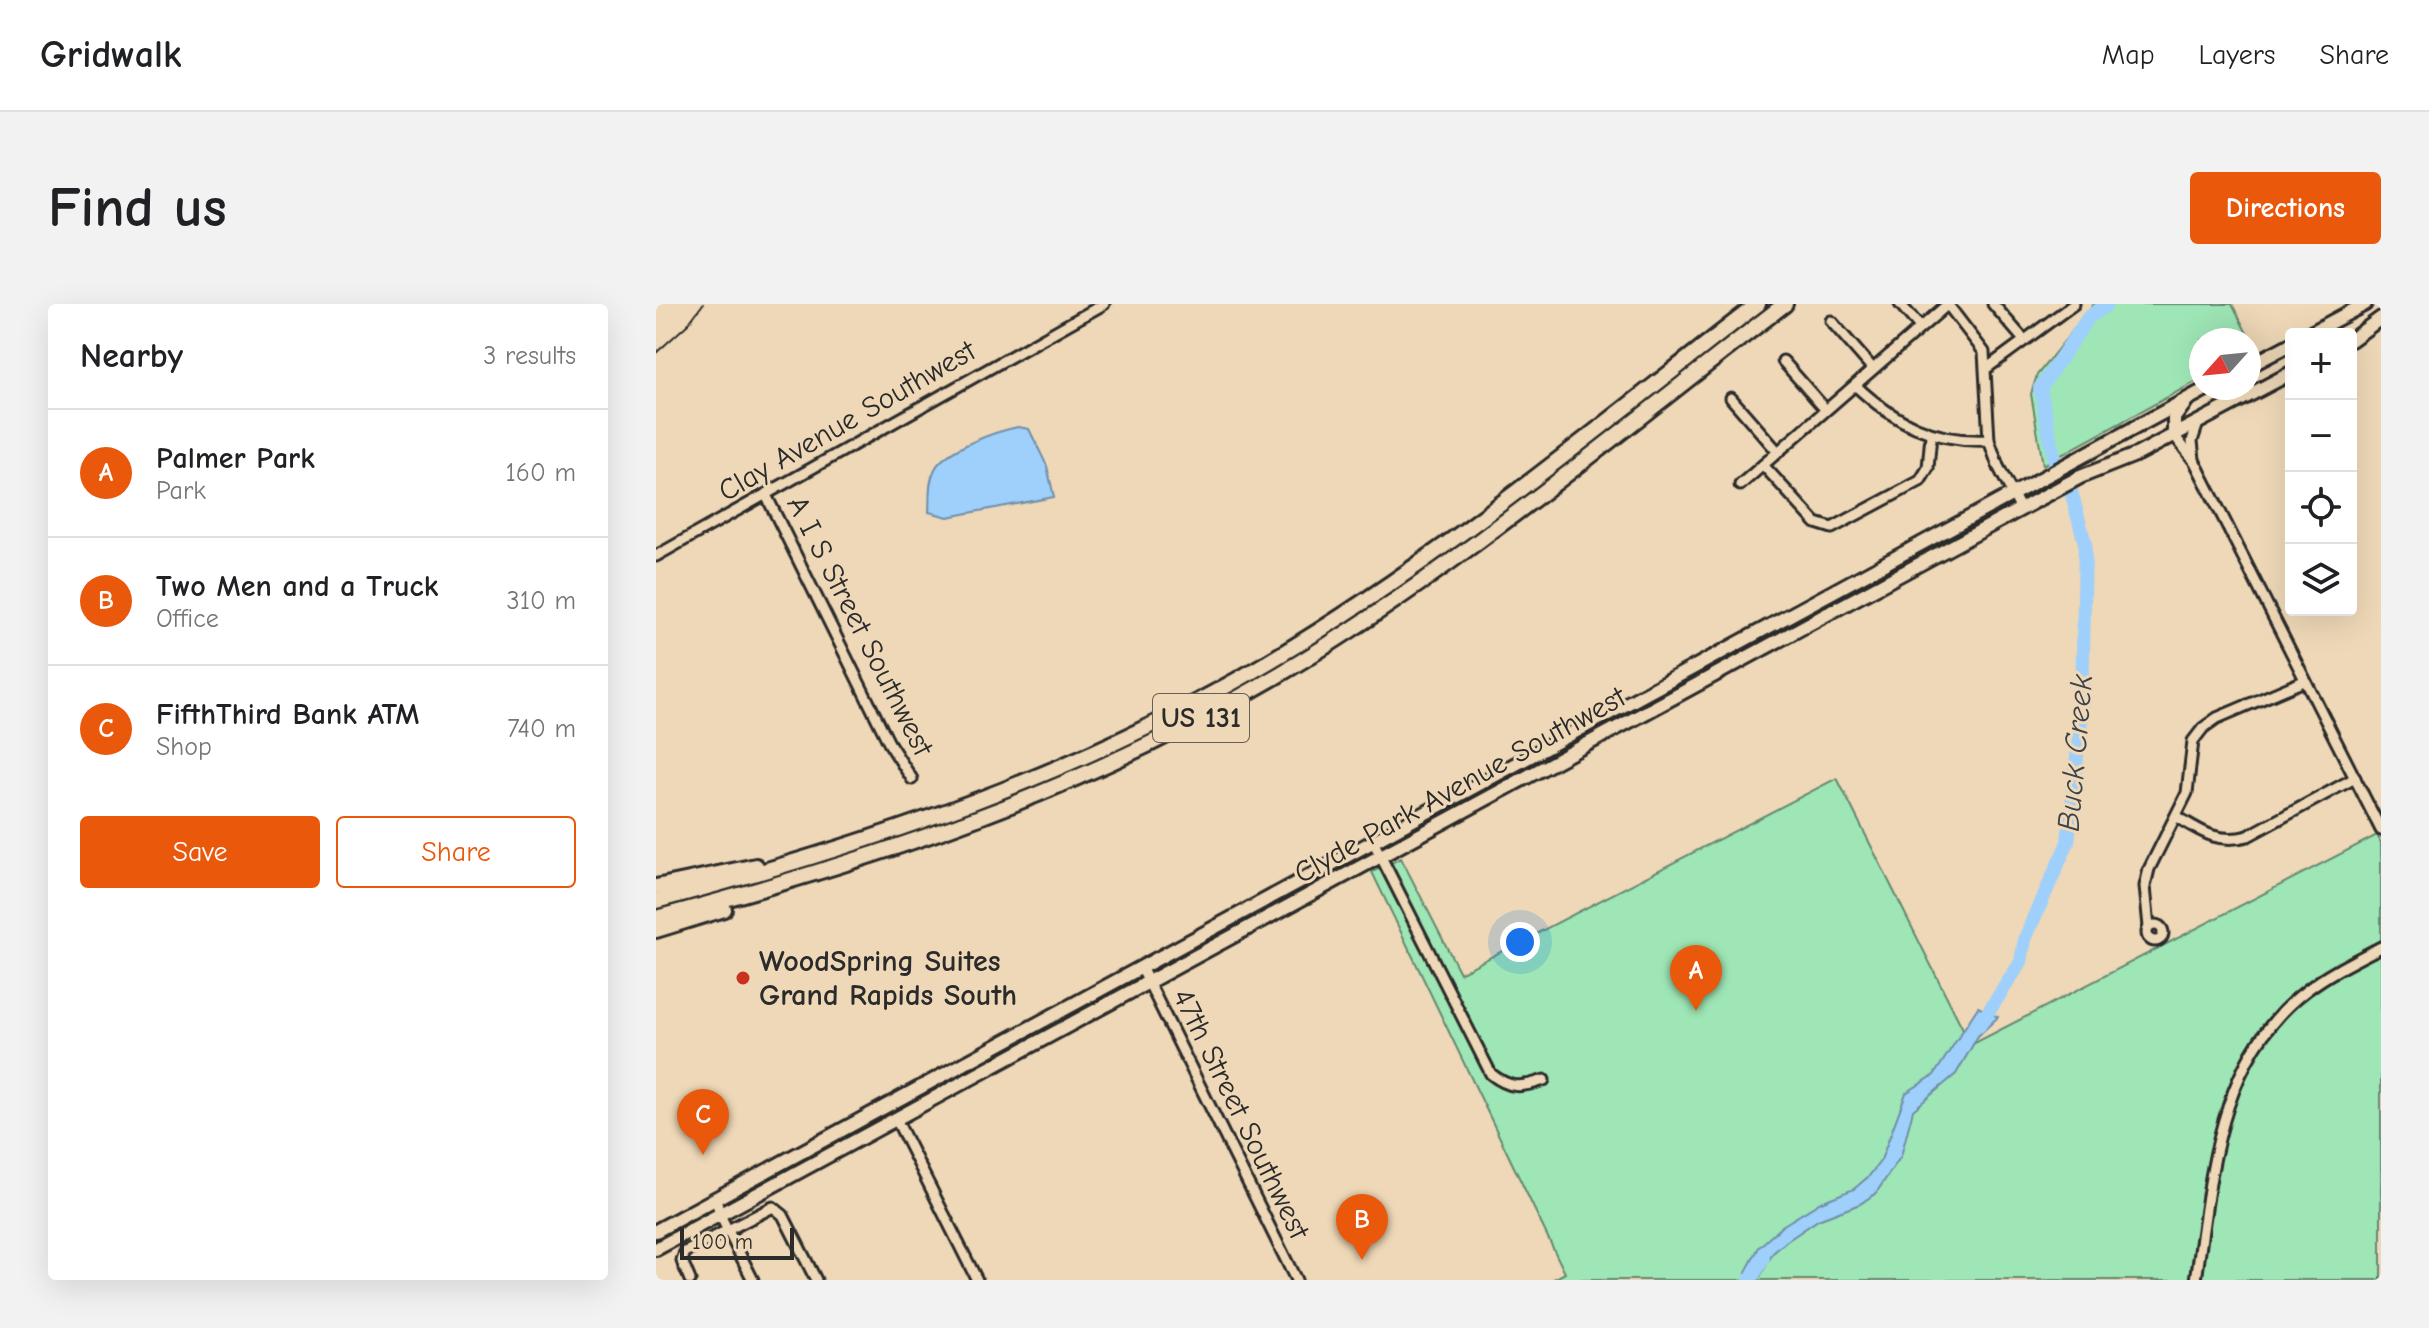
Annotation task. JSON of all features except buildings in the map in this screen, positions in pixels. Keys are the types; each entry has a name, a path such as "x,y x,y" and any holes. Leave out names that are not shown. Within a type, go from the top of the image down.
{"highway":[{"name":"US 131","path":"656,901 839,851 961,809 1154,723 1270,661 1430,555 1758,304"},
{"name":"US 131","path":"656,918 895,850 1024,801 1135,752 1305,659 1430,575 1785,304"},
{"path":"656,930 895,850"},
{"path":"656,887 839,851"}],"main road":[{"path":"2325,328 2365,304"},
{"path":"2357,336 2381,318"},
{"path":"2261,360 2285,347"},
{"name":"Clyde Park Avenue Southwest","path":"656,1249 2080,477 2130,458 2285,376"},
{"path":"2174,435 2174,418 2189,398"},
{"name":"Clyde Park Avenue Southwest","path":"656,1231 2189,398"},
{"path":"1813,604 1820,618"},
{"path":"1629,704 1637,718"},
{"path":"1442,806 1450,820"},
{"path":"989,1070 986,1059 1011,1040"}],"street":[{"name":"Clay Avenue Southwest","path":"656,556 1104,304"},
{"path":"1900,304 1920,327"},
{"path":"1740,485 1948,304 1979,343 1987,368 1984,399 1989,440 2021,510"},
{"path":"1993,304 2024,340"},
{"path":"1987,368 2074,304"},
{"path":"1831,321 1873,369"},
{"path":"1783,361 1825,409"},
{"path":"1855,385 1884,411 1931,435 1989,440"},
{"path":"1731,398 1778,452"},
{"path":"2195,462 2192,441 2198,423"},
{"path":"1763,465 1816,523 1832,528 1920,481 1928,468 1931,435"},
{"path":"2174,435 2195,462 2381,830"},
{"name":"A I S Street Southwest","path":"766,495 889,743 912,779"},
{"path":"2149,927 2145,886 2149,869 2187,793 2189,753 2203,728 2304,681"},
{"path":"2177,817 2214,839 2231,840 2248,836 2355,778"},
{"path":"1374,843 1491,1074 1512,1087 1522,1088 1544,1080"},
{"path":"2196,1280 2213,1160 2230,1100 2251,1054 2273,1023 2306,991 2381,947"},
{"name":"47th Street Southwest","path":"1142,969 1296,1280"},
{"path":"896,1119 977,1280"},
{"path":"716,1199 720,1215 753,1280"},
{"path":"690,1280 682,1261 685,1252 775,1207 816,1280"}],"green space":[{"path":"2094,304 2232,304 2244,328 2189,328 2189,386 2043,465 2031,394 2037,375"},
{"path":"1837,778 1971,1045 2377,835 2381,843 2381,1280 1552,1280 1565,1273 1372,872 1401,858 1460,973"}],"water":[{"path":"1018,427 1029,429 1047,466 1054,497 948,517 929,512 931,479 941,462 972,442"},
{"path":"1978,1007 1998,1017 1978,1036 1956,1074 1913,1110 1901,1156 1876,1193 1860,1204 1818,1220 1787,1241 1773,1253 1760,1277 1746,1272 1759,1247 1782,1226 1821,1202 1854,1189 1869,1176 1881,1160 1906,1093 1934,1075"}],"waterway":[{"name":"Buck Creek","path":"2055,462 2040,388 2088,318 2107,304"},
{"name":"Buck Creek","path":"1979,1026 2021,962 2025,939 2068,842 2082,709 2085,543 2071,491"},
{"name":"Buck Creek","path":"1750,1280 1763,1259"}],"railway":[{"path":"656,353 688,324 703,304"}],"place":[{"name":"WoodSpring Suites Grand Rapids South","path":"743,978"},
{"name":"Palmer Park","path":"1696,1011"},
{"name":"FifthThird Bank ATM","path":"703,1155"},
{"name":"Two Men and a Truck","path":"1362,1260"}]}
